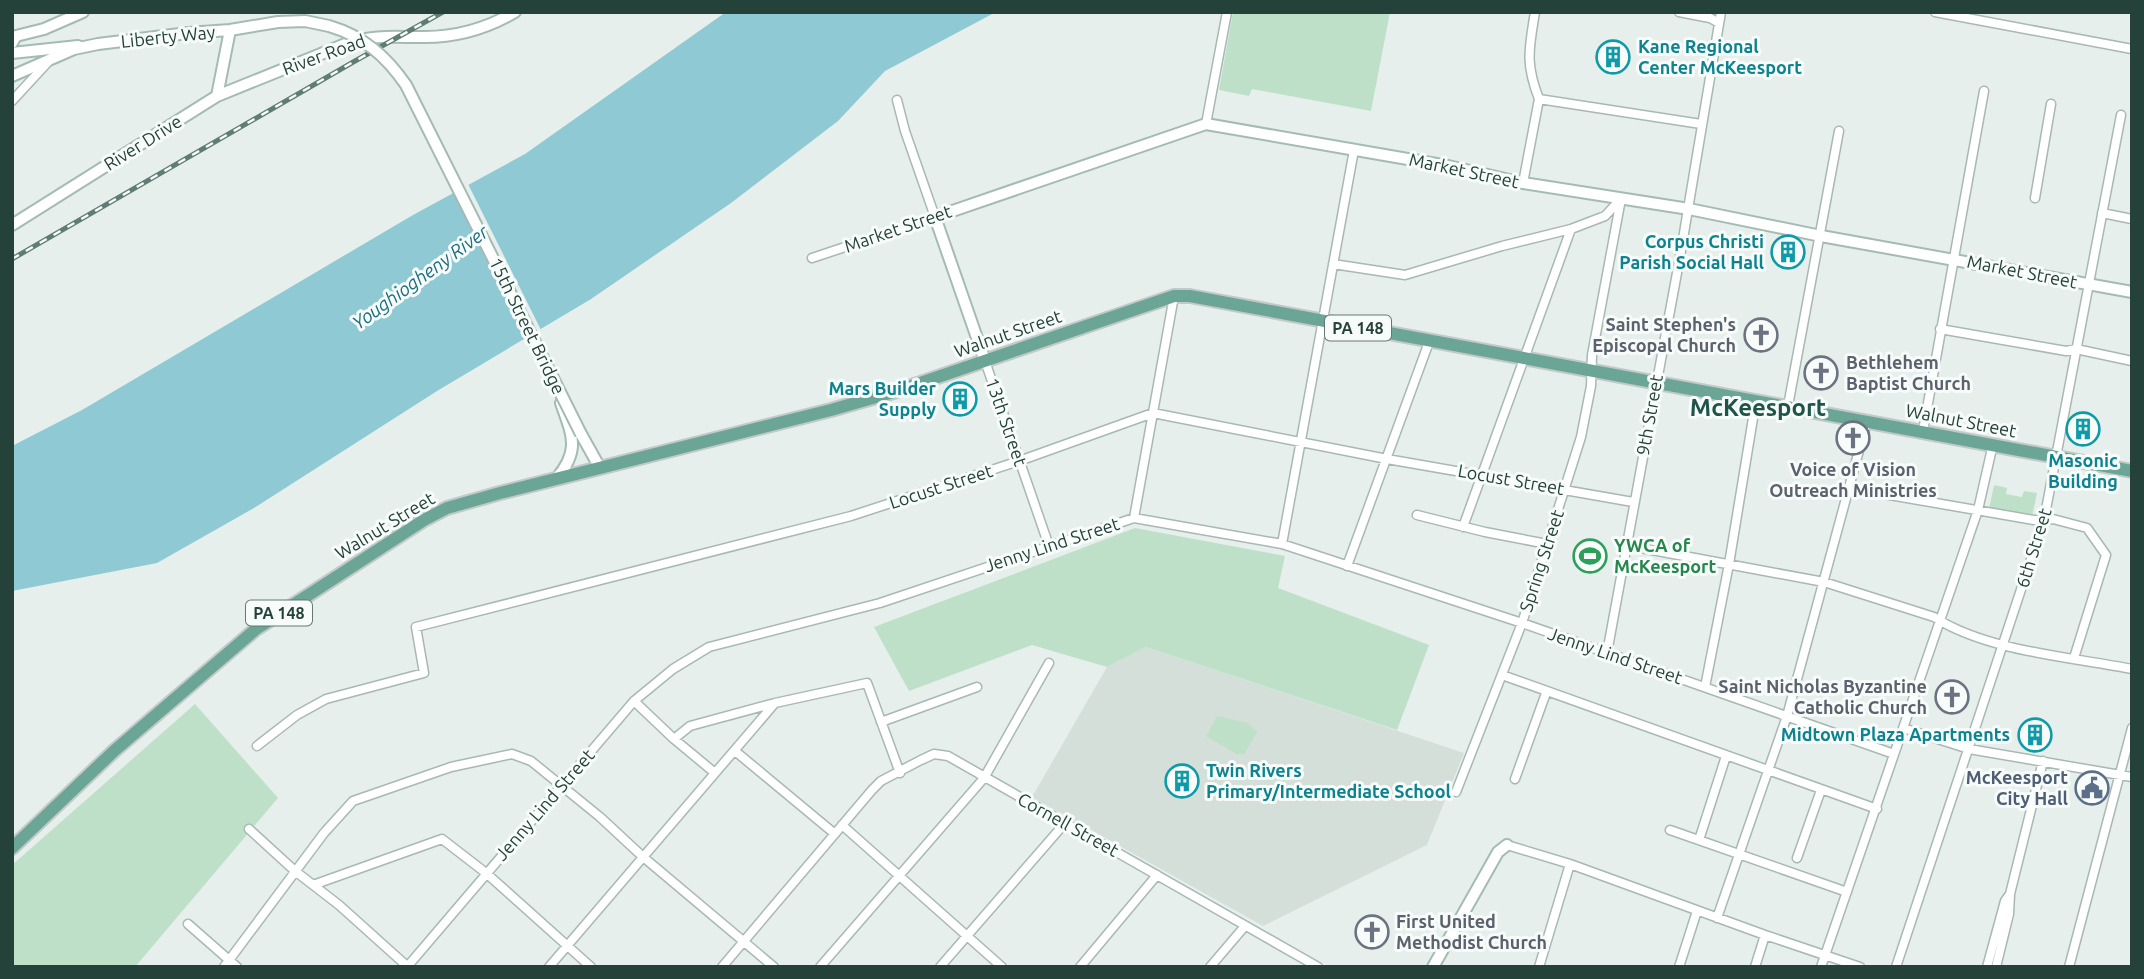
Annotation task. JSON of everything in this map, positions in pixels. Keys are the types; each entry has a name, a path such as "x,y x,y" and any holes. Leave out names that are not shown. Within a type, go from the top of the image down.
{"main road":[{"name":"Walnut Street","path":"12,848 114,751 256,629 424,520 470,501 897,391 1174,296 1191,296 2132,471"}],"street":[{"path":"12,43 16,36 44,29 83,12"},
{"name":"River Road","path":"217,96 348,43 381,36 421,37 471,32 497,23 515,12"},
{"path":"1206,124 1227,12"},
{"path":"1522,183 1539,99 1528,59 1535,12"},
{"path":"1679,12 1710,18 1719,23"},
{"name":"9th Street","path":"1606,653 1689,209 1721,12"},
{"path":"1935,12 2132,49"},
{"name":"Liberty Way","path":"12,76 84,47 278,22 328,26"},
{"name":"15th Street Bridge","path":"328,26 354,35 380,53 406,85 554,380 577,437 600,468"},
{"path":"217,96 230,30"},
{"path":"12,53 65,46 84,47"},
{"path":"12,101 48,62"},
{"path":"1923,431 1984,91"},
{"name":"River Drive","path":"12,225 217,96"},
{"path":"1539,99 1702,124"},
{"name":"13th Street","path":"897,100 905,131 1049,546"},
{"path":"2035,198 2051,104"},
{"name":"6th Street","path":"1896,967 2044,520 2121,116"},
{"name":"Market Street","path":"812,258 1206,124 1448,166 1522,183 1689,209 1821,236 2132,292"},
{"path":"1788,406 1839,131"},
{"path":"1282,544 1354,150"},
{"path":"1333,264 1405,275 1571,229 1605,216 1621,199"},
{"name":"Spring Street","path":"1456,792 1522,624 1581,437 1594,342 1621,199"},
{"path":"2102,213 2132,219"},
{"path":"1463,527 1571,229"},
{"path":"1134,518 1174,296"},
{"path":"1940,330 2066,351 2076,349 2132,360"},
{"path":"1347,566 1429,342"},
{"path":"1705,687 1729,564 1756,400"},
{"name":"Locust Street","path":"257,746 296,715 326,699 424,673 416,627 851,516 1153,414 1633,502"},
{"path":"1717,918 1787,716 1867,421"},
{"path":"556,479 568,464 577,437"},
{"path":"1821,967 1978,510 1993,444"},
{"path":"1849,488 1978,510 2053,519 2087,528 2106,555 2074,658"},
{"path":"1417,515 1548,544"},
{"name":"Jenny Lind Street","path":"408,967 634,701 673,669 709,647 880,603 1134,518 1282,544 1522,624 1894,754"},
{"path":"1625,545 1824,582 1934,617 2003,646 2132,669"},
{"path":"820,967 985,778 1049,663"},
{"path":"1502,675 1546,693 1877,809"},
{"path":"674,739 690,726 775,703 867,683 900,773 881,781 722,967"},
{"path":"881,722 977,687"},
{"path":"1515,779 1546,693"},
{"path":"634,701 715,773"},
{"path":"550,967 775,703"},
{"path":"1903,728 1969,749 2132,777"},
{"path":"2069,967 2132,728"},
{"path":"734,751 835,834"},
{"path":"227,963 324,833 353,801 451,767 512,754 531,761 562,786 774,967"},
{"name":"Cornell Street","path":"900,773 934,754 948,756 1318,967"},
{"path":"1699,840 1727,756"},
{"path":"1996,967 2009,914 2010,894 2043,761"},
{"path":"1797,858 1821,790"},
{"path":"940,967 1065,823"},
{"path":"842,825 1002,967"},
{"path":"249,829 295,872 408,967"},
{"path":"1670,830 1847,892"},
{"path":"313,885 442,839 486,873 591,967"},
{"path":"1433,967 1498,852 1507,845 1570,864 1860,967"},
{"path":"1539,967 1570,864"},
{"path":"1080,967 1157,875"},
{"path":"1987,967 2005,901 2010,894"},
{"path":"1679,967 1697,911"},
{"path":"188,924 227,963 237,967"},
{"path":"1210,967 1245,926"},
{"path":"1755,967 1765,935"}],"shaded area":[{"path":"1146,647 1464,753 1427,845 1263,926 1032,797 1107,667"}],"green space":[{"path":"1233,12 1390,12 1371,111 1252,89 1249,96 1219,90"},
{"path":"1994,485 2007,488 2006,494 2022,497 2024,491 2037,493 2032,517 1989,509"},
{"path":"1135,528 1285,556 1278,588 1429,645 1397,730 1146,647 1107,667 1032,645 909,691 874,627"},
{"path":"195,704 278,798 135,967 12,967 12,865"},
{"path":"1217,716 1248,723 1257,732 1244,755 1238,755 1206,736"}],"water":[{"name":"Youghiogheny River","path":"726,12 996,12 885,71 838,121 731,203 591,299 437,391 254,508 157,563 12,591 12,446 82,410 413,215 525,154"}],"pier":[{"path":"467,182 542,332 527,341 452,190"}],"railway":[{"path":"12,259 443,12"}],"place":[{"name":"Kane Regional Center McKeesport","path":"1613,57"},
{"name":"Corpus Christi Parish Social Hall","path":"1788,252"},
{"name":"Saint Stephen's Episcopal Church","path":"1761,335"},
{"name":"Bethlehem Baptist Church","path":"1821,373"},
{"name":"Mars Builder Supply","path":"960,399"},
{"name":"Masonic Building","path":"2083,429"},
{"name":"Voice of Vision Outreach Ministries","path":"1853,438"},
{"name":"YWCA of McKeesport","path":"1590,556"},
{"name":"Saint Nicholas Byzantine Catholic Church","path":"1952,697"},
{"name":"Midtown Plaza Apartments","path":"2035,735"},
{"name":"Twin Rivers Primary/Intermediate School","path":"1182,781"},
{"name":"McKeesport City Hall","path":"2092,788"},
{"name":"First United Methodist Church","path":"1372,932"}],"district":[{"name":"McKeesport","path":"1758,408"}]}
